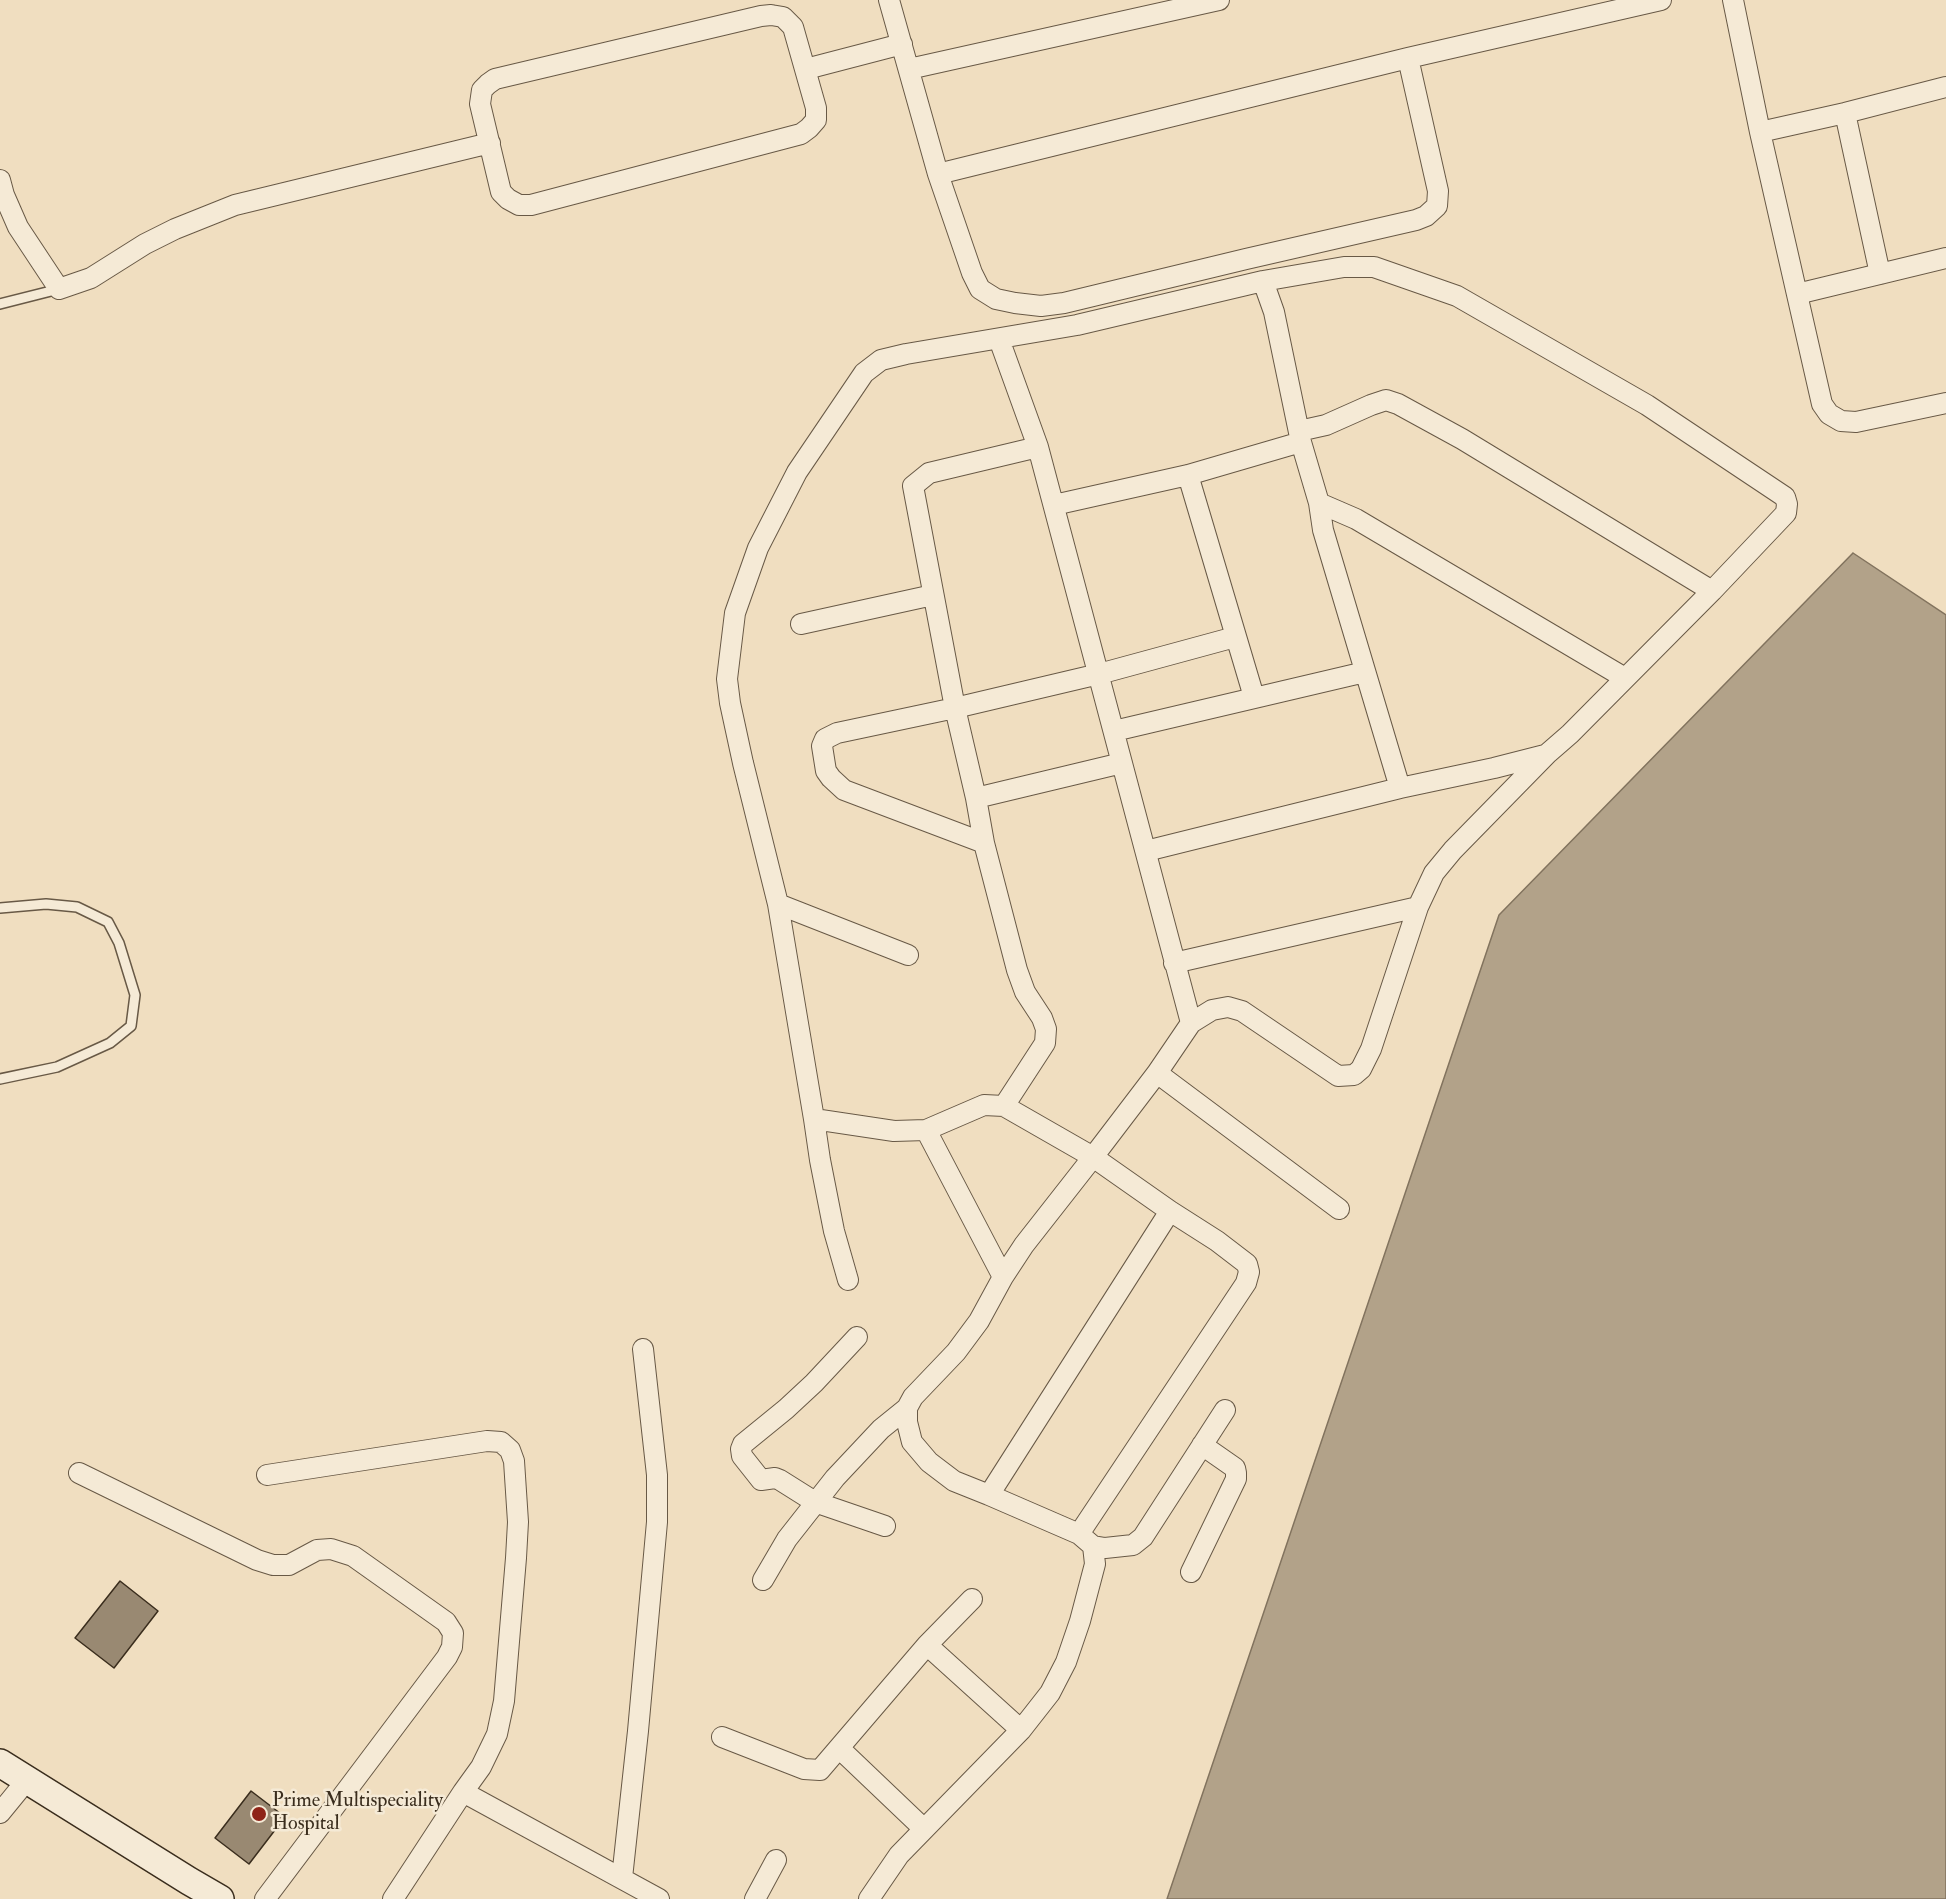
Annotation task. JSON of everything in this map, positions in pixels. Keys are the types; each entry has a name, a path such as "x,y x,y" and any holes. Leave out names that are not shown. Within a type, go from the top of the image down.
{"street":[{"path":"889,0 938,174 972,273 980,288 996,299 1023,304 1041,306 1064,303 1426,216 1437,206 1438,191 1408,58"},
{"path":"909,69 1219,0"},
{"path":"938,174 1408,58 1661,0"},
{"path":"1733,0 1760,132 1822,404 1828,414 1841,421 1856,422 1946,403"},
{"path":"771,15 783,17 793,27 806,69 816,108 816,120 809,129 801,134 531,205 519,205 501,192 480,104 482,90 495,79 771,15"},
{"path":"806,69 902,44"},
{"path":"1760,132 1946,87"},
{"path":"1845,113 1880,274"},
{"path":"0,180 18,227 59,289 91,278 145,244 175,229 235,205 490,143"},
{"path":"1797,294 1946,258"},
{"path":"763,1580 787,1539 815,1502 860,1450 907,1408 913,1398 956,1352 979,1321 1003,1277 1041,1222 1157,1073 1191,1023 1212,1010 1228,1007 1242,1011 1338,1076 1354,1075 1361,1069 1371,1049 1418,907 1434,873 1453,850 1712,591 1786,513 1785,497 1647,405 1457,296 1374,267 1350,267 1263,281 1077,325 906,354 881,360 864,373 797,472 758,548 735,613 728,678 730,703 743,763 778,904 820,1160 832,1222 848,1280"},
{"path":"1263,281 1274,312 1300,437 1319,503 1323,530 1400,788"},
{"path":"999,339 1038,447 1191,1023"},
{"path":"1054,505 1188,475 1300,437 1386,400 1398,404 1462,439 1712,591"},
{"path":"1004,1106 1045,1043 1046,1029 1042,1018 1025,992 1017,970 984,843 955,708 913,486 929,473 1038,447"},
{"path":"1188,475 1254,697"},
{"path":"1319,503 1356,519 1625,678"},
{"path":"801,624 933,595"},
{"path":"984,843 844,790 826,771 822,746 825,739 831,735 1099,674 1235,637"},
{"path":"1114,731 1365,672"},
{"path":"1146,851 1547,754"},
{"path":"976,798 1122,763"},
{"path":"778,904 908,956"},
{"path":"1174,963 1418,907"},
{"path":"1157,1073 1339,1209"},
{"path":"814,1119 894,1131 926,1130 984,1105 1004,1106 1093,1157 1247,1264 1249,1272 1246,1283 1086,1540"},
{"path":"926,1130 1003,1277"},
{"path":"989,1495 1170,1211"},
{"path":"857,1338 814,1383 743,1444 742,1456 758,1478 764,1481 771,1478 780,1480 815,1502 885,1526"},
{"path":"622,1878 642,1696 657,1522 657,1475 643,1349"},
{"path":"907,1408 907,1422 912,1442 928,1462 954,1481 1105,1548 1133,1545 1143,1537 1225,1410"},
{"path":"267,1474 487,1441 501,1442 510,1450 514,1461 518,1522 504,1701 497,1734 481,1767 393,1899"},
{"path":"1191,1572 1236,1479 1234,1468 1202,1445"},
{"path":"79,1473 257,1560 273,1565 289,1564 317,1550 331,1549 353,1556 447,1622 453,1633 452,1647 447,1657 265,1899"},
{"path":"875,1897 899,1856 1021,1730 1050,1693 1066,1662 1095,1564 1086,1540"},
{"path":"722,1737 812,1771 820,1770 927,1645 972,1599"},
{"path":"927,1645 1021,1730"},
{"path":"839,1748 924,1829"},
{"path":"0,1763 220,1899"},
{"path":"0,1813 27,1780"},
{"path":"463,1792 622,1878 649,1897"},
{"path":"755,1899 776,1860"}],"lane":[{"path":"0,304 59,289"},
{"path":"0,908 46,904 77,907 108,922 119,943 135,995 131,1026 110,1043 57,1067 0,1079"}],"shaded area":[{"path":"1853,553 1946,615 1946,1899 1167,1899 1499,915"}],"building":[{"path":"120,1581 158,1611 114,1668 75,1638"},
{"path":"251,1791 285,1817 249,1864 215,1838"}],"place":[{"name":"Prime Multispeciality Hospital","path":"259,1814"}]}
